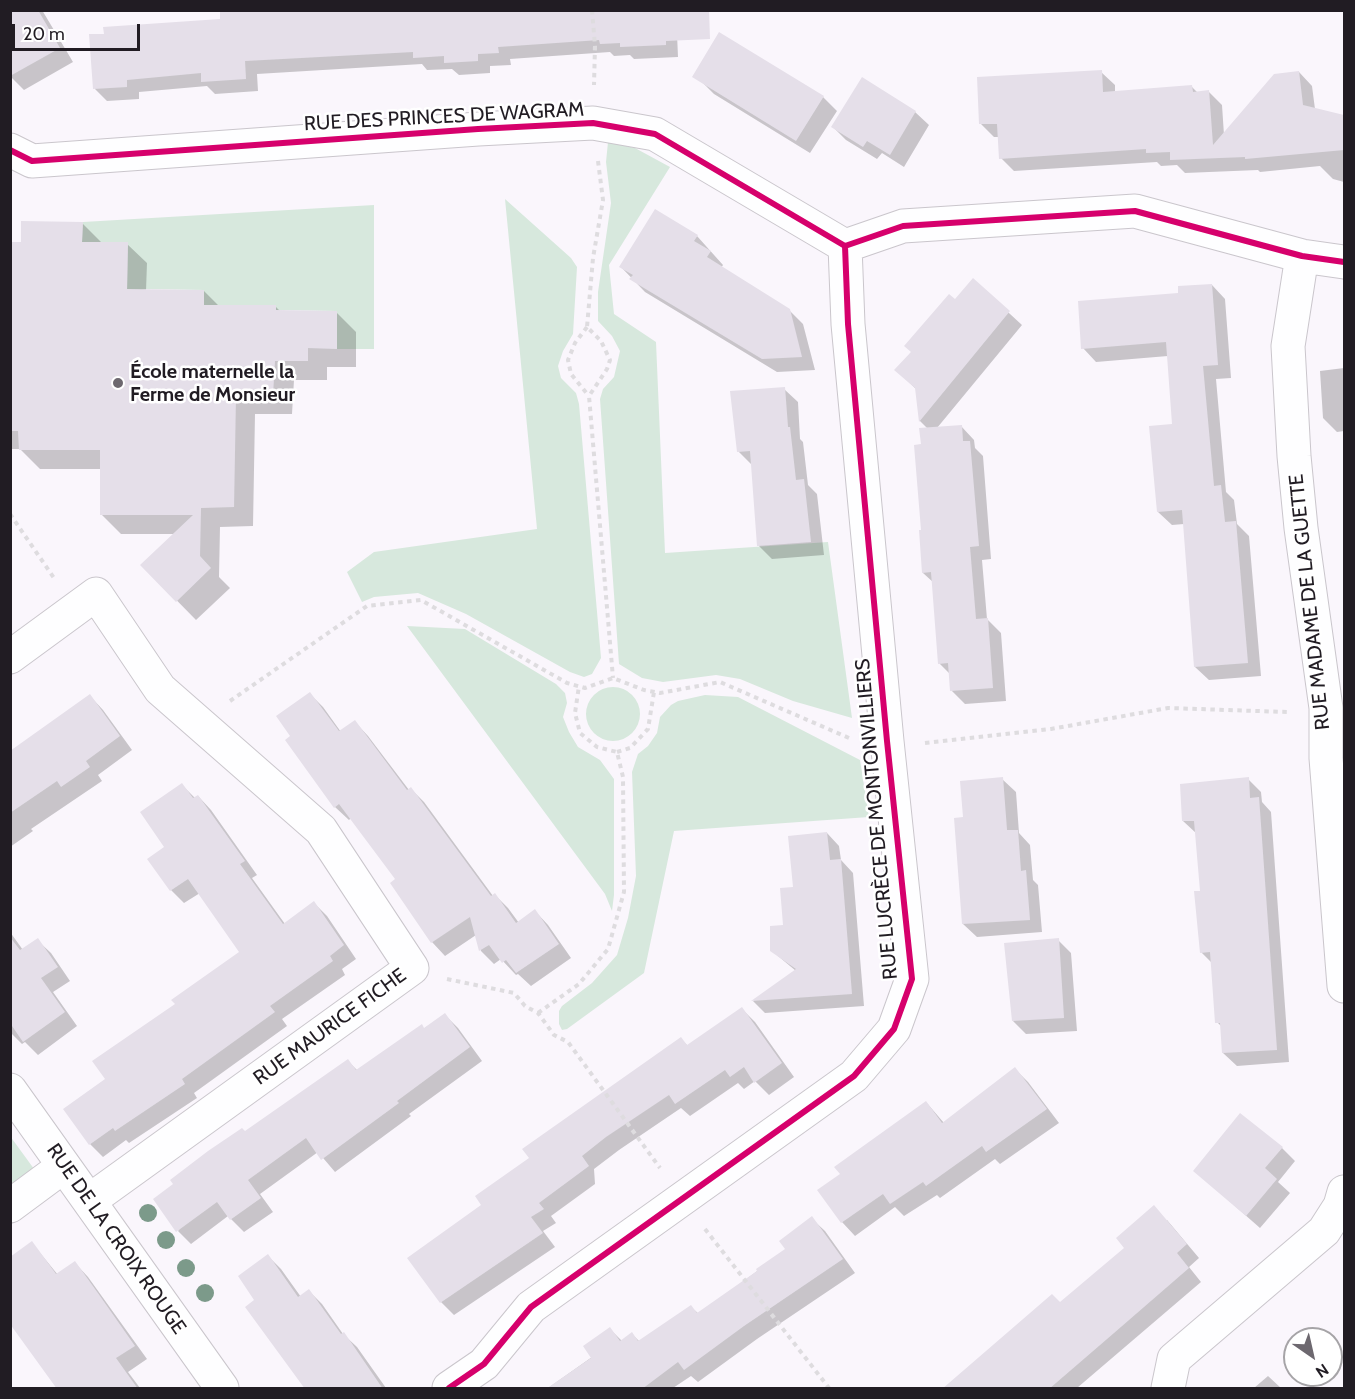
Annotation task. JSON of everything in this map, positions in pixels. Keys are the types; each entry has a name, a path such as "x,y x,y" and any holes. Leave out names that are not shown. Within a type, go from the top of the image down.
{"street":[{"name":"RUE DES PRINCES DE WAGRAM","path":"10,150 32,161 592,123 655,134 845,246"},
{"path":"845,246 903,226 1136,211 1302,256 1344,262"},
{"name":"RUE LUCRÈCE DE MONTONVILLIERS","path":"449,1389 484,1364 531,1307 854,1076 894,1029 912,979 848,324 845,246"},
{"name":"RUE MADAME DE LA GUETTE","path":"1302,256 1288,346 1294,456 1301,528 1326,708 1326,758 1344,986"},
{"name":"RUE MAURICE FICHE","path":"75,609 96,594 160,689 321,831 412,968 89,1201"},
{"path":"10,657 75,609"},
{"name":"RUE DE LA CROIX ROUGE","path":"10,1090 222,1389"},
{"path":"10,1206 64,1167"},
{"path":"1168,1389 1174,1359 1323,1232 1340,1206 1344,1192"}],"path":[{"path":"592,10 595,46 592,123 603,200 593,258 587,327 574,343 568,360 571,374 589,396 613,678"},
{"path":"587,327 601,341 610,360 607,369 589,396"},
{"path":"10,513 75,609"},
{"path":"199,723 367,606 421,600 567,683 585,688 613,678 654,692 680,691 720,682 846,738 932,743 1027,732 1168,708 1288,712 1326,708"},
{"path":"579,686 575,713 580,733 597,747 617,752 630,748 648,729 654,692"},
{"path":"538,1013 579,984 608,949 624,892 623,777 617,752"},
{"path":"412,968 458,983 514,993 525,1006 538,1013 554,1035 568,1042 683,1200 829,1389"}],"green space":[{"path":"608,142 635,148 670,167 609,265 614,314 656,342 665,553 828,542 852,718 793,701 740,679 716,675 663,682 642,678 619,664 600,399 603,389 614,377 620,351 612,336 598,321 598,292 611,203 606,162"},
{"path":"505,199 571,258 577,267 573,334 563,351 558,366 561,378 576,393 579,404 601,658 592,674 584,677 570,672 466,614 418,593 374,597 362,602 347,572 374,552 537,529"},
{"path":"374,205 374,349 337,349 336,311 276,310 276,305 217,305 204,325 204,290 145,289 127,295 128,243 82,242 83,222"},
{"path":"407,626 465,629 556,684 565,693 567,703 563,717 569,732 578,747 600,760 614,779 612,911 605,894"},
{"path":"608,687 618,687 632,695 638,704 640,714 638,724 632,733 618,741 608,741 591,729 586,719 586,709 598,692"},
{"path":"705,695 738,697 860,760 869,817 674,831 644,973 567,1029 562,1030 559,1024 559,1011 562,1006 592,983 617,955 628,918 636,876 632,772 638,754 648,746 657,733 660,717 671,705 678,701"},
{"path":"10,1136 37,1173 10,1191"}],"building":[{"path":"10,10 38,10 60,48 10,76"},
{"path":"220,10 709,10 710,39 666,41 666,45 620,47 620,43 600,44 599,40 498,47 499,53 478,54 478,61 444,63 444,56 413,58 413,52 245,61 246,79 201,82 201,73 127,80 127,87 93,89 89,34 104,34 103,27 220,19"},
{"path":"719,32 824,96 796,141 692,77"},
{"path":"1102,70 1103,92 1192,85 1193,92 1209,90 1213,145 1274,74 1299,71 1303,105 1344,115 1344,150 1245,159 1245,157 1170,160 1170,152 1146,153 1146,149 999,159 997,124 979,124 977,77"},
{"path":"862,77 916,111 890,155 867,141 863,147 831,127"},
{"path":"655,209 698,235 694,241 711,251 707,257 790,309 802,357 762,359 629,279 633,275 619,267"},
{"path":"21,221 83,222 82,242 128,242 127,289 204,290 204,305 276,305 276,310 337,311 337,349 308,348 308,361 275,361 273,395 236,395 234,507 201,508 200,556 211,568 176,602 140,565 193,515 100,515 100,450 19,450 18,431 10,431 10,242 21,242"},
{"path":"973,278 1010,311 919,422 915,388 894,370 911,352 904,346 949,294 955,299"},
{"path":"1212,284 1218,365 1203,366 1214,486 1221,485 1225,522 1236,521 1248,663 1194,667 1182,510 1157,512 1149,426 1172,424 1166,342 1081,349 1078,301 1178,293 1178,286"},
{"path":"785,387 796,480 804,479 811,542 757,546 750,451 737,452 730,391"},
{"path":"962,425 963,441 970,441 979,546 970,547 976,619 988,618 993,688 950,691 948,663 938,664 931,572 922,573 914,445 921,444 919,428"},
{"path":"310,692 339,731 355,720 407,790 411,787 491,896 495,893 516,923 535,909 559,944 516,973 506,960 502,963 489,945 479,951 470,917 431,943 390,883 395,879 339,804 334,808 285,740 290,736 276,716"},
{"path":"90,694 120,736 86,761 90,767 61,787 57,781 10,813 10,751"},
{"path":"1003,777 1007,830 1018,830 1021,871 1026,870 1030,920 962,924 954,818 963,817 960,781"},
{"path":"1249,777 1250,798 1259,797 1277,1050 1222,1053 1220,1023 1215,1023 1210,952 1200,953 1194,891 1200,891 1194,821 1182,821 1180,784"},
{"path":"182,783 193,798 198,795 245,861 240,864 283,924 314,901 344,945 330,956 333,961 270,1006 275,1012 182,1079 185,1084 115,1131 113,1128 89,1145 63,1109 105,1079 92,1061 175,1004 171,1000 239,952 188,879 170,891 147,859 164,847 140,812"},
{"path":"827,832 830,860 841,859 852,994 751,1001 796,969 770,951 770,926 783,925 780,888 793,887 788,836"},
{"path":"10,937 20,950 38,938 58,967 41,978 65,1012 23,1042 10,1023"},
{"path":"1059,938 1064,1018 1012,1021 1004,943"},
{"path":"742,1007 782,1063 754,1083 744,1067 730,1077 725,1070 675,1104 669,1095 606,1137 582,1156 589,1166 539,1203 544,1209 531,1217 543,1233 440,1303 407,1258 481,1205 475,1196 529,1158 522,1149 681,1037 687,1045"},
{"path":"445,1013 470,1047 321,1160 306,1138 248,1180 261,1198 230,1220 217,1202 176,1232 153,1199 173,1184 170,1180 208,1151 242,1128 245,1131 348,1059 356,1070 422,1024 424,1028"},
{"path":"1015,1067 1047,1109 986,1152 982,1146 926,1186 923,1182 890,1204 883,1194 841,1223 817,1190 840,1174 834,1167 926,1101 942,1123"},
{"path":"1240,1113 1283,1147 1265,1168 1277,1179 1246,1216 1193,1171"},
{"path":"1154,1205 1187,1244 1177,1253 1189,1268 1049,1389 942,1389 1052,1294 1060,1302 1124,1248 1116,1238"},
{"path":"812,1216 843,1259 684,1370 678,1362 642,1389 546,1389 591,1358 583,1346 610,1327 620,1341 632,1332 638,1341 691,1305 697,1313 785,1249 779,1241"},
{"path":"32,1241 56,1274 75,1261 135,1346 116,1358 138,1389 57,1389 10,1324 10,1257"},
{"path":"268,1254 298,1297 309,1289 341,1334 344,1332 383,1389 305,1389 245,1307 254,1300 238,1276"}],"cycle path":[{"path":"10,150 32,161 593,123 655,134 845,246 903,226 1135,211 1302,256 1344,262"},
{"path":"449,1388 484,1364 531,1307 854,1076 894,1029 912,979 848,324 845,246"}],"place":[{"name":"École maternelle la Ferme de Monsieur","path":"118,383"}]}
